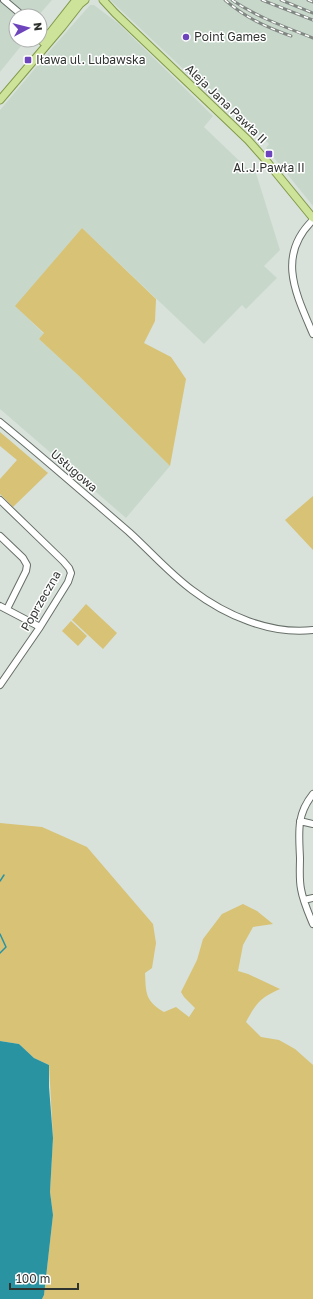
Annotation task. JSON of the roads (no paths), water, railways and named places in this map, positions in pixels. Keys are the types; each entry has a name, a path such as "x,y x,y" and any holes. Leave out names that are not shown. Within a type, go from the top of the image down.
{"main road":[{"path":"0,100 51,37 76,0"},
{"path":"0,93 85,0"},
{"name":"Aleja Jana Pawła II","path":"96,0 115,14"},
{"name":"Aleja Jana Pawła II","path":"103,0 115,14 248,140 313,219"}],"street":[{"path":"4,0 14,8"},
{"path":"313,219 302,232 293,258 292,268 293,284 296,294 313,334"},
{"name":"Usługowa","path":"0,422 134,537 192,590 223,610 250,622 289,631 313,630"},
{"name":"Poprzeczna","path":"0,500 70,568 68,582 40,627 0,685"},
{"path":"0,536 23,558 27,565 26,571 7,609"},
{"path":"0,606 40,627"},
{"path":"312,624 313,630"},
{"path":"313,794 306,802 300,820 300,883 304,900 313,924"},
{"path":"300,820 313,824"},
{"path":"304,900 313,898"}],"water":[{"path":"0,1041 19,1044 34,1058 49,1065 49,1087 53,1138 50,1192 53,1215 44,1295 42,1299 0,1299"}],"waterway":[{"path":"0,881 4,875"},
{"path":"0,934 6,947 0,953"}],"railway":[{"path":"225,0 256,21 291,36"},
{"path":"232,0 261,17 313,38"},
{"path":"262,0 313,20"},
{"path":"281,0 313,13"},
{"path":"308,0 313,2"}],"place":[{"name":"Point Games","path":"186,37"},
{"name":"Iława ul. Lubawska","path":"28,60"},
{"name":"Al.J.Pawła II","path":"269,154"}]}
